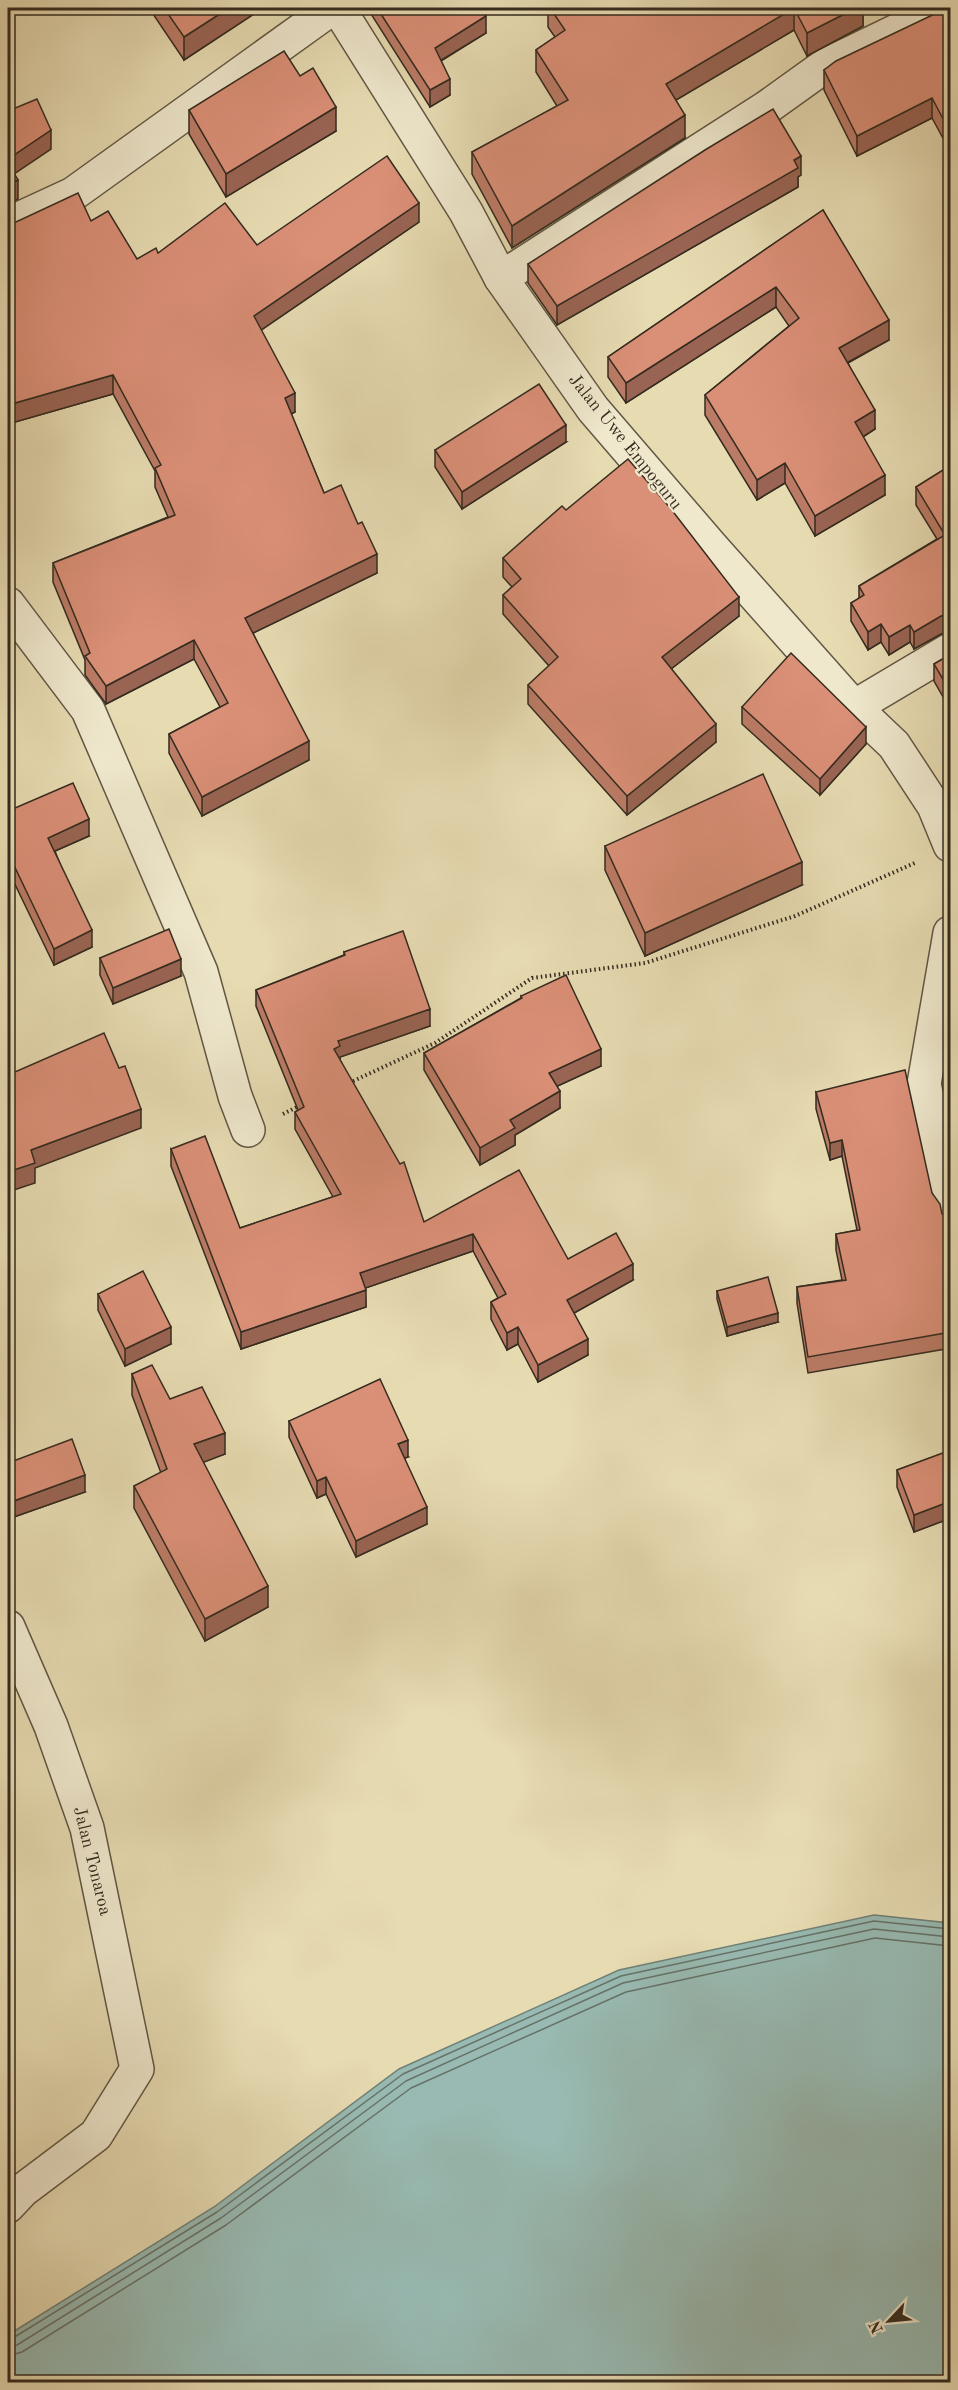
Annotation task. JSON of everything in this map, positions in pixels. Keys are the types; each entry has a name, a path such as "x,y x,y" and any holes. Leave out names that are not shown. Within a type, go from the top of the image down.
{"street":[{"path":"8,224 73,194 332,8"},
{"name":"Jalan Uwe Empoguru","path":"338,8 466,212 501,278 593,409 854,707 894,745 934,806 951,845"},
{"path":"501,278 766,108 826,65 944,8"},
{"path":"8,604 88,710 201,972 235,1095 248,1130"},
{"path":"854,707 951,650"},
{"path":"951,933 924,1084 941,1117 951,1205"},
{"name":"Jalan Tonaroa","path":"8,1628 51,1726 87,1828 137,2069 96,2135 23,2190 8,2206"}],"path":[{"path":"341,1087 435,1043 532,978 645,963 795,916 920,861"},
{"path":"248,1130 310,1101"}],"water":[{"path":"874,1915 950,1923 950,2382 8,2382 8,2335 214,2207 399,2069 619,1970"}],"building":[{"path":"164,8 229,8 184,37"},
{"path":"377,8 481,8 486,16 435,48 450,79 430,90"},
{"path":"550,8 794,8 666,84 685,115 512,226 472,152 568,100 536,50 565,30"},
{"path":"794,8 856,8 807,33"},
{"path":"951,8 951,134 932,98 857,136 824,70 836,61"},
{"path":"284,51 300,76 313,68 336,107 226,174 189,110"},
{"path":"37,99 51,130 8,159 8,111"},
{"path":"773,109 801,156 794,160 798,168 557,306 528,264"},
{"path":"387,156 419,203 254,316 295,393 285,398 324,493 341,485 358,524 362,522 377,554 245,618 309,741 202,797 169,734 228,703 194,640 106,686 85,656 90,653 53,563 175,515 155,468 161,465 113,375 8,405 8,223 16,222 78,193 91,221 108,211 137,259 156,248 158,253 225,203 257,245"},
{"path":"8,163 18,180 8,185"},
{"path":"823,210 889,320 839,348 875,410 855,422 885,475 815,516 785,463 757,480 705,395 799,318 776,287 626,383 608,357"},
{"path":"539,384 566,425 462,492 435,450"},
{"path":"628,459 671,509 739,597 662,657 716,724 627,796 528,685 558,657 503,595 521,579 503,558 562,506 566,510"},
{"path":"951,465 951,613 941,616 914,632 910,625 889,637 881,624 868,632 851,603 864,595 859,586 945,535 916,487"},
{"path":"791,653 866,727 820,779 742,707"},
{"path":"951,654 951,693 934,664"},
{"path":"763,774 802,862 645,933 605,846"},
{"path":"73,783 89,819 48,838 92,930 54,949 8,856 8,811"},
{"path":"169,929 181,959 113,988 100,958"},
{"path":"403,931 430,1009 338,1041 340,1046 334,1049 400,1164 404,1162 424,1222 519,1170 568,1259 616,1233 633,1264 567,1300 588,1339 538,1365 518,1327 507,1333 491,1302 506,1294 473,1234 360,1273 366,1290 241,1332 171,1149 205,1136 240,1228 341,1194 295,1112 304,1107 256,990 345,955 344,952"},
{"path":"566,975 601,1049 549,1073 560,1091 510,1120 515,1128 480,1148 424,1053 522,998 521,996"},
{"path":"104,1033 119,1068 125,1066 141,1109 31,1150 35,1163 8,1172 8,1075"},
{"path":"905,1070 932,1193 940,1204 942,1214 949,1213 951,1220 951,1332 808,1357 797,1287 846,1280 836,1234 860,1230 842,1140 830,1143 816,1092"},
{"path":"143,1271 171,1327 125,1349 98,1294"},
{"path":"768,1277 778,1313 727,1327 717,1291"},
{"path":"152,1365 170,1399 202,1387 225,1433 194,1444 268,1586 205,1619 134,1486 167,1469 132,1374"},
{"path":"380,1379 408,1440 398,1444 427,1507 356,1541 326,1477 317,1481 289,1421"},
{"path":"72,1439 85,1475 11,1502 8,1492 8,1463"},
{"path":"951,1450 951,1501 914,1515 897,1470"}]}
